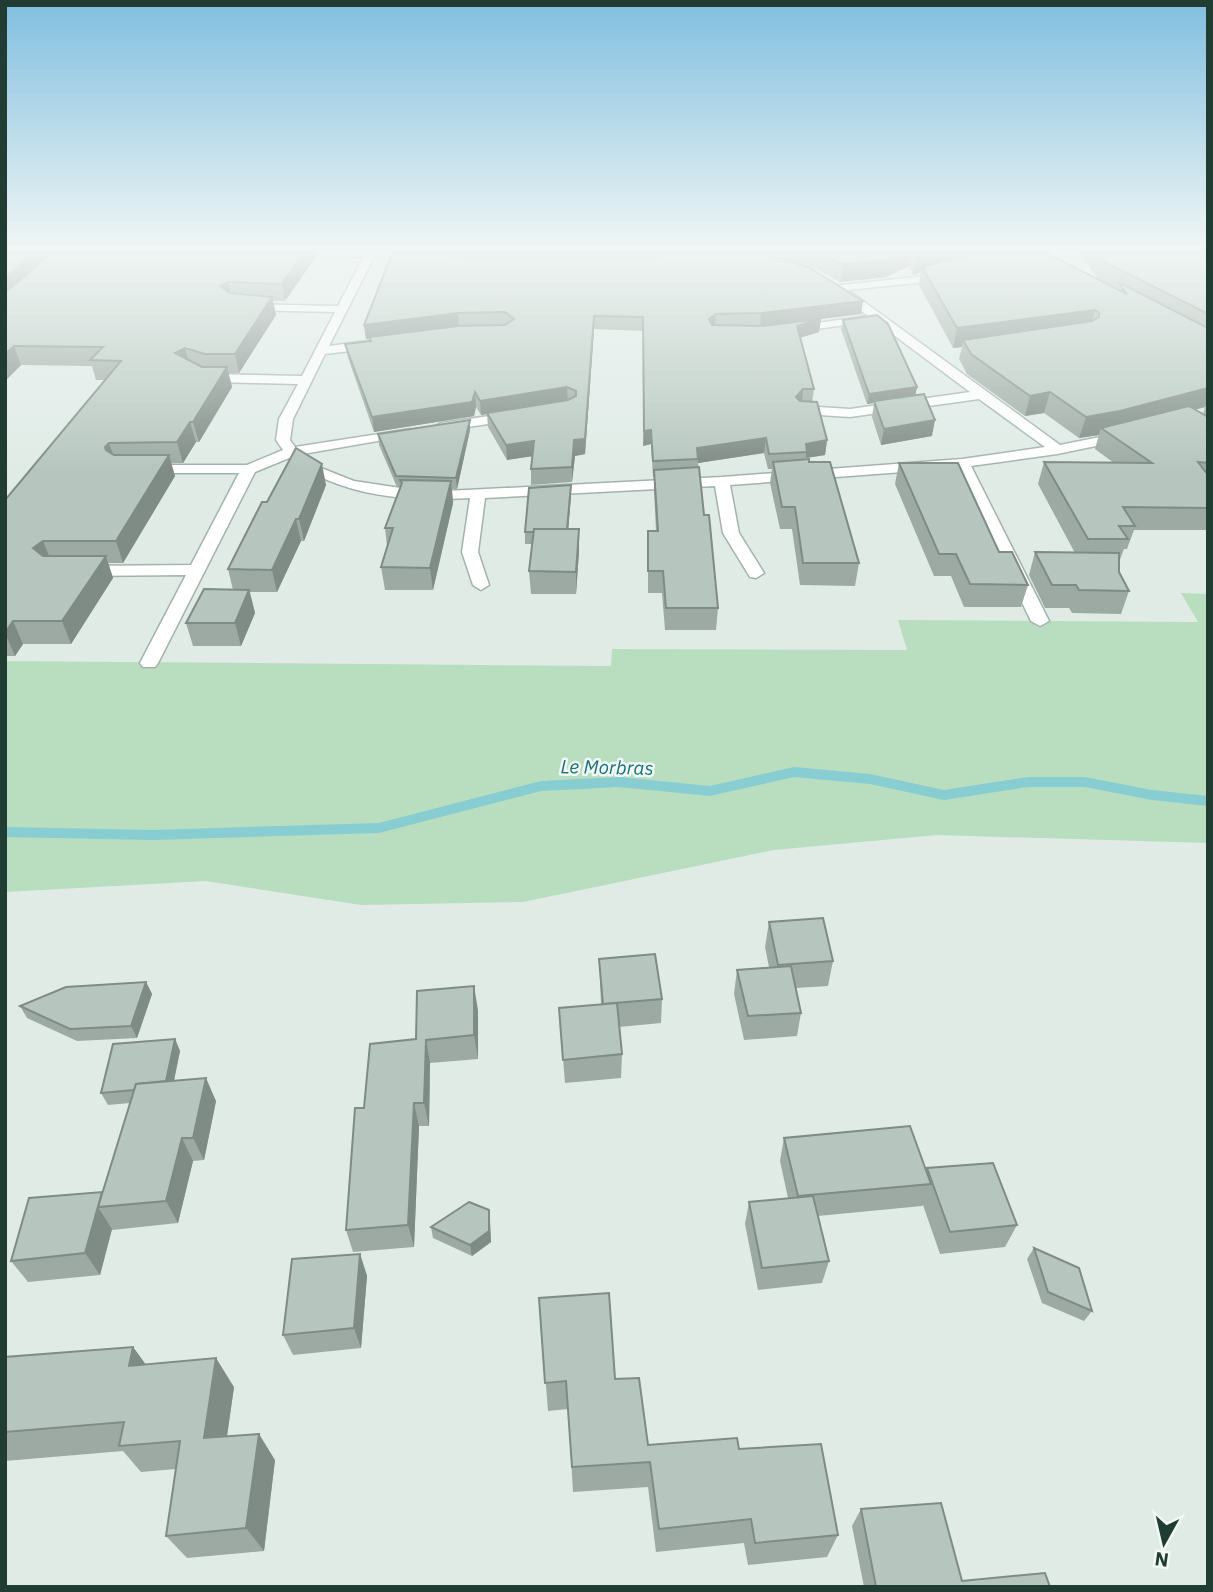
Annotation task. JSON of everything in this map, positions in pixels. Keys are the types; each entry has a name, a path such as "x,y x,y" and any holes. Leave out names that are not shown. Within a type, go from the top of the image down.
{"street":[{"path":"336,321 286,419 283,440 290,452 316,471 351,485 427,496 722,481 962,463 1057,450 1139,432"},
{"path":"786,330 853,321"},
{"path":"884,321 939,356 1057,450"},
{"path":"321,351 383,343"},
{"path":"189,373 208,380 306,380"},
{"path":"803,410 849,413 984,394"},
{"path":"134,469 249,469 290,452 527,414"},
{"path":"962,463 1040,621"},
{"path":"149,663 249,469"},
{"path":"722,481 731,533 756,573"},
{"path":"478,495 471,552 481,585"},
{"path":"65,571 195,570"}],"green space":[{"path":"1181,593 1208,594 1208,843 937,835 774,850 523,902 361,905 206,881 5,892 5,661 611,666 612,649 907,650 898,620 1198,622"}],"building":[{"path":"5,321 256,321 235,354 205,354 185,348 175,353 202,367 227,367 193,422 190,422 177,442 109,443 105,447 114,455 169,455 116,541 43,541 33,548 43,556 106,556 62,621 13,621 5,633 5,500 121,361 90,360 103,347 14,346 5,354"},
{"path":"365,321 393,321 364,325"},
{"path":"511,321 594,321 585,439 574,440 572,467 531,469 534,441 506,445 487,413 568,400 576,396 576,391 567,387 480,401 475,392 472,402 372,417 345,344 371,341 369,337 458,326 505,325"},
{"path":"643,321 710,321 712,325 761,326 813,321 797,326 814,389 803,389 796,397 800,401 817,402 827,440 806,444 807,452 769,454 766,438 697,448 698,459 653,461 651,430 644,431"},
{"path":"843,321 885,321 888,324 917,387 869,394"},
{"path":"953,321 1008,321 957,328"},
{"path":"1090,321 1195,321 1208,328 1208,388 1086,417 1050,392 1030,396 971,354 963,340"},
{"path":"924,394 935,420 884,429 874,401"},
{"path":"1189,406 1208,417 1208,463 1198,462 1208,475 1208,508 1123,507 1135,526 1119,526 1128,539 1088,539 1044,462 1152,463 1101,428"},
{"path":"470,420 456,478 396,476 378,434"},
{"path":"296,448 322,464 299,519 296,519 272,570 228,569 262,502 267,502"},
{"path":"809,459 809,462 830,462 859,563 803,563 795,507 782,507 773,462"},
{"path":"899,463 958,463 999,552 1012,552 1028,585 970,584 956,554 939,554"},
{"path":"699,467 704,515 709,515 718,608 666,608 663,571 648,571 648,531 658,531 654,470"},
{"path":"400,480 451,481 430,568 381,567 393,528 385,528 402,483"},
{"path":"571,485 567,529 534,529 534,532 525,532 529,488"},
{"path":"534,529 579,529 576,572 529,571"},
{"path":"1035,552 1119,553 1119,572 1129,591 1079,590 1076,585 1052,585"},
{"path":"204,589 249,590 235,623 186,623"},
{"path":"823,918 833,961 778,965 769,922"},
{"path":"655,954 662,999 603,1004 599,959"},
{"path":"791,966 801,1013 748,1016 737,970"},
{"path":"146,982 131,1026 70,1029 20,1006 66,987"},
{"path":"474,986 474,1035 426,1040 424,1103 414,1103 408,1225 346,1230 355,1108 364,1108 370,1044 416,1039 417,991"},
{"path":"617,1003 622,1054 563,1060 559,1008"},
{"path":"175,1039 166,1081 136,1084 134,1090 101,1093 113,1044"},
{"path":"206,1078 193,1138 182,1138 166,1201 98,1207 136,1084"},
{"path":"910,1126 931,1184 798,1196 784,1138"},
{"path":"993,1163 1017,1225 950,1232 927,1168"},
{"path":"102,1192 85,1253 11,1261 29,1198"},
{"path":"813,1196 829,1261 762,1268 749,1202"},
{"path":"469,1202 489,1210 489,1231 470,1245 431,1227"},
{"path":"1034,1248 1079,1268 1092,1311 1048,1292"},
{"path":"360,1254 354,1328 283,1335 292,1259"},
{"path":"609,1293 615,1379 639,1378 648,1445 737,1438 739,1449 821,1444 838,1535 755,1543 751,1519 659,1529 650,1462 572,1467 566,1381 545,1383 539,1298"},
{"path":"133,1347 129,1366 216,1358 204,1438 259,1434 246,1528 166,1536 180,1441 119,1446 124,1422 5,1432 5,1357"},
{"path":"941,1503 962,1581 1045,1573 1050,1587 876,1587 861,1509"}],"waterway":[{"name":"Le Morbras","path":"5,832 153,835 379,828 541,786 619,782 710,791 794,772 870,779 944,795 1028,782 1085,782 1152,795 1208,801"}]}
